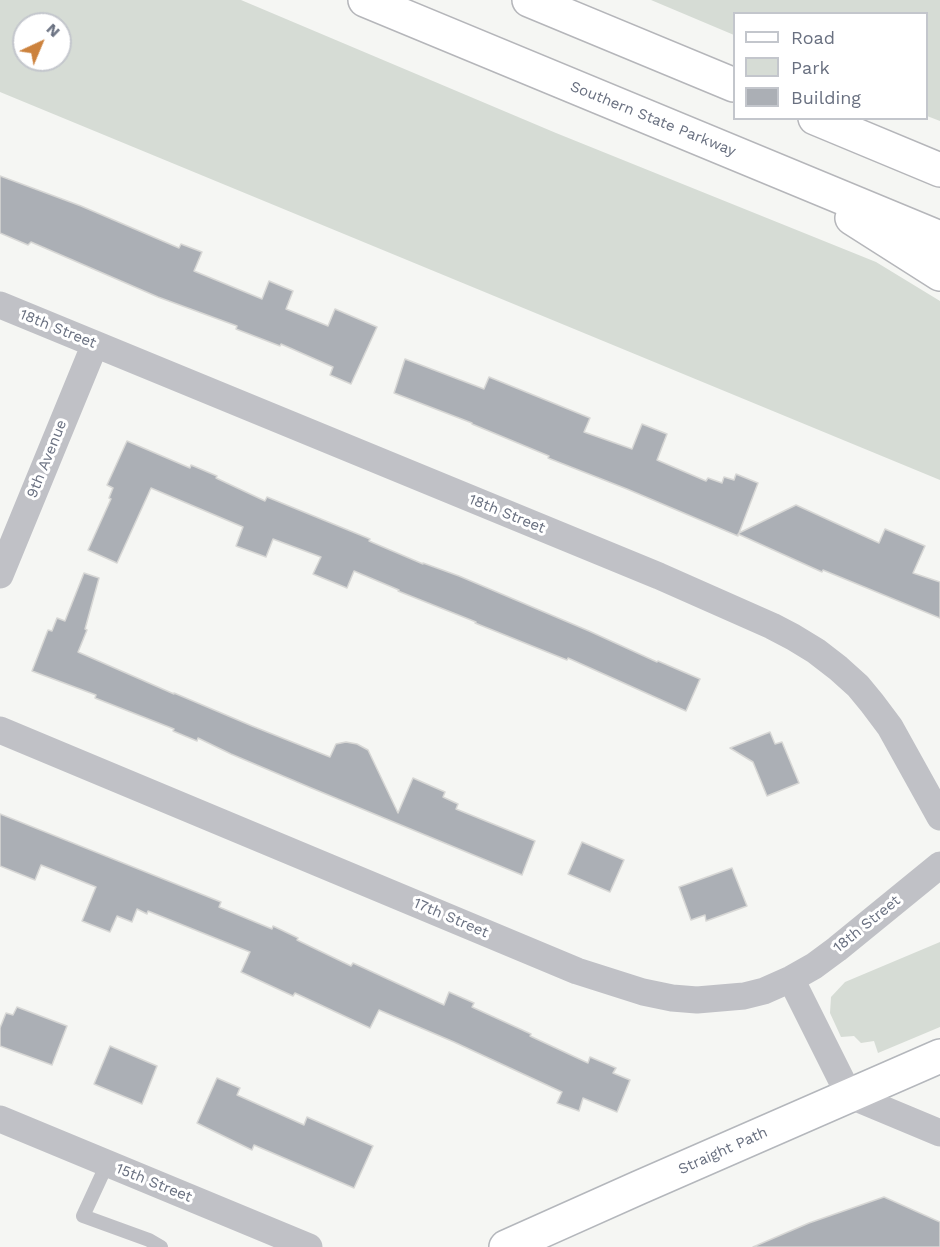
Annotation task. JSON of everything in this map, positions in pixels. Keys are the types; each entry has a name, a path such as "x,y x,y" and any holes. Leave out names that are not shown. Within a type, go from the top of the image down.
{"main road":[{"name":"Southern State Parkway","path":"365,0 940,238"},
{"path":"529,0 733,84"},
{"path":"818,120 940,151"},
{"path":"818,120 940,170"},
{"path":"779,171 940,274"},
{"name":"Straight Path","path":"506,1247 940,1056"}],"street":[{"name":"18th Street","path":"0,305 659,576 793,637 838,668 858,686 872,703 890,727 940,818"},
{"name":"9th Avenue","path":"0,575 95,344"},
{"name":"17th Street","path":"0,730 611,983 672,998 696,1000 744,996 764,991 791,979"},
{"name":"18th Street","path":"791,979 837,949 940,865"},
{"path":"791,979 849,1095 940,1133"},
{"name":"15th Street","path":"0,1119 309,1247"}],"lane":[{"path":"107,1164 82,1216 149,1240 161,1247"}],"green space":[{"path":"0,0 241,0 556,133 876,262 940,301 940,480 0,92"},
{"path":"651,0 940,0 940,121 928,116 928,12 733,12 733,35"},
{"path":"940,942 940,1027 878,1053 874,1041 861,1043 854,1036 841,1037 830,1013 831,997 845,982"}],"building":[{"path":"0,176 81,206 179,248 181,244 202,252 194,271 262,299 269,281 293,291 286,309 328,326 335,309 377,327 351,384 330,375 333,367 281,344 280,346 236,329 237,326 158,297 31,242 28,245 0,233"},
{"path":"405,359 484,389 489,377 590,418 584,432 632,449 642,424 667,434 657,460 706,481 708,478 722,483 724,477 734,480 736,474 758,483 739,533 796,505 879,543 885,529 925,546 913,573 940,582 940,618 823,570 822,572 738,534 738,536 548,458 549,456 472,423 394,393"},
{"path":"127,441 190,468 191,465 217,476 216,478 265,501 267,497 370,539 369,541 423,564 459,576 700,679 686,711 568,658 567,660 475,623 354,571 347,588 313,574 321,557 273,539 266,557 236,546 243,527 151,488 117,563 88,550 111,499 109,498 113,488 107,485"},
{"path":"84,573 99,578 85,629 87,630 78,652 174,694 330,757 336,744 346,742 357,744 368,750 398,813 413,778 445,792 443,797 458,804 456,809 535,841 522,875 309,787 198,738 197,741 173,731 174,729 95,698 96,695 32,671 48,630 52,631 57,618 65,621"},
{"path":"770,732 775,744 782,742 799,783 767,796 753,762 730,748"},
{"path":"0,814 221,902 219,907 272,929 273,926 351,966 353,963 444,1005 449,992 474,1003 472,1007 588,1063 590,1057 616,1068 613,1073 630,1080 617,1112 583,1098 579,1111 557,1103 562,1092 379,1010 370,1028 295,993 293,996 241,972 250,952 148,911 147,914 137,909 132,922 117,916 110,932 82,921 96,887 41,865 35,880 0,866"},
{"path":"582,842 624,860 610,892 568,874"},
{"path":"732,868 747,906 706,921 705,915 691,920 679,887"},
{"path":"17,1007 67,1026 52,1065 0,1046 0,1028 6,1013 13,1015"},
{"path":"110,1046 157,1066 142,1104 94,1084"},
{"path":"217,1078 240,1088 237,1095 304,1125 307,1117 373,1146 354,1188 254,1145 252,1150 197,1123"},
{"path":"884,1197 940,1222 940,1247 753,1247 809,1223"}]}
